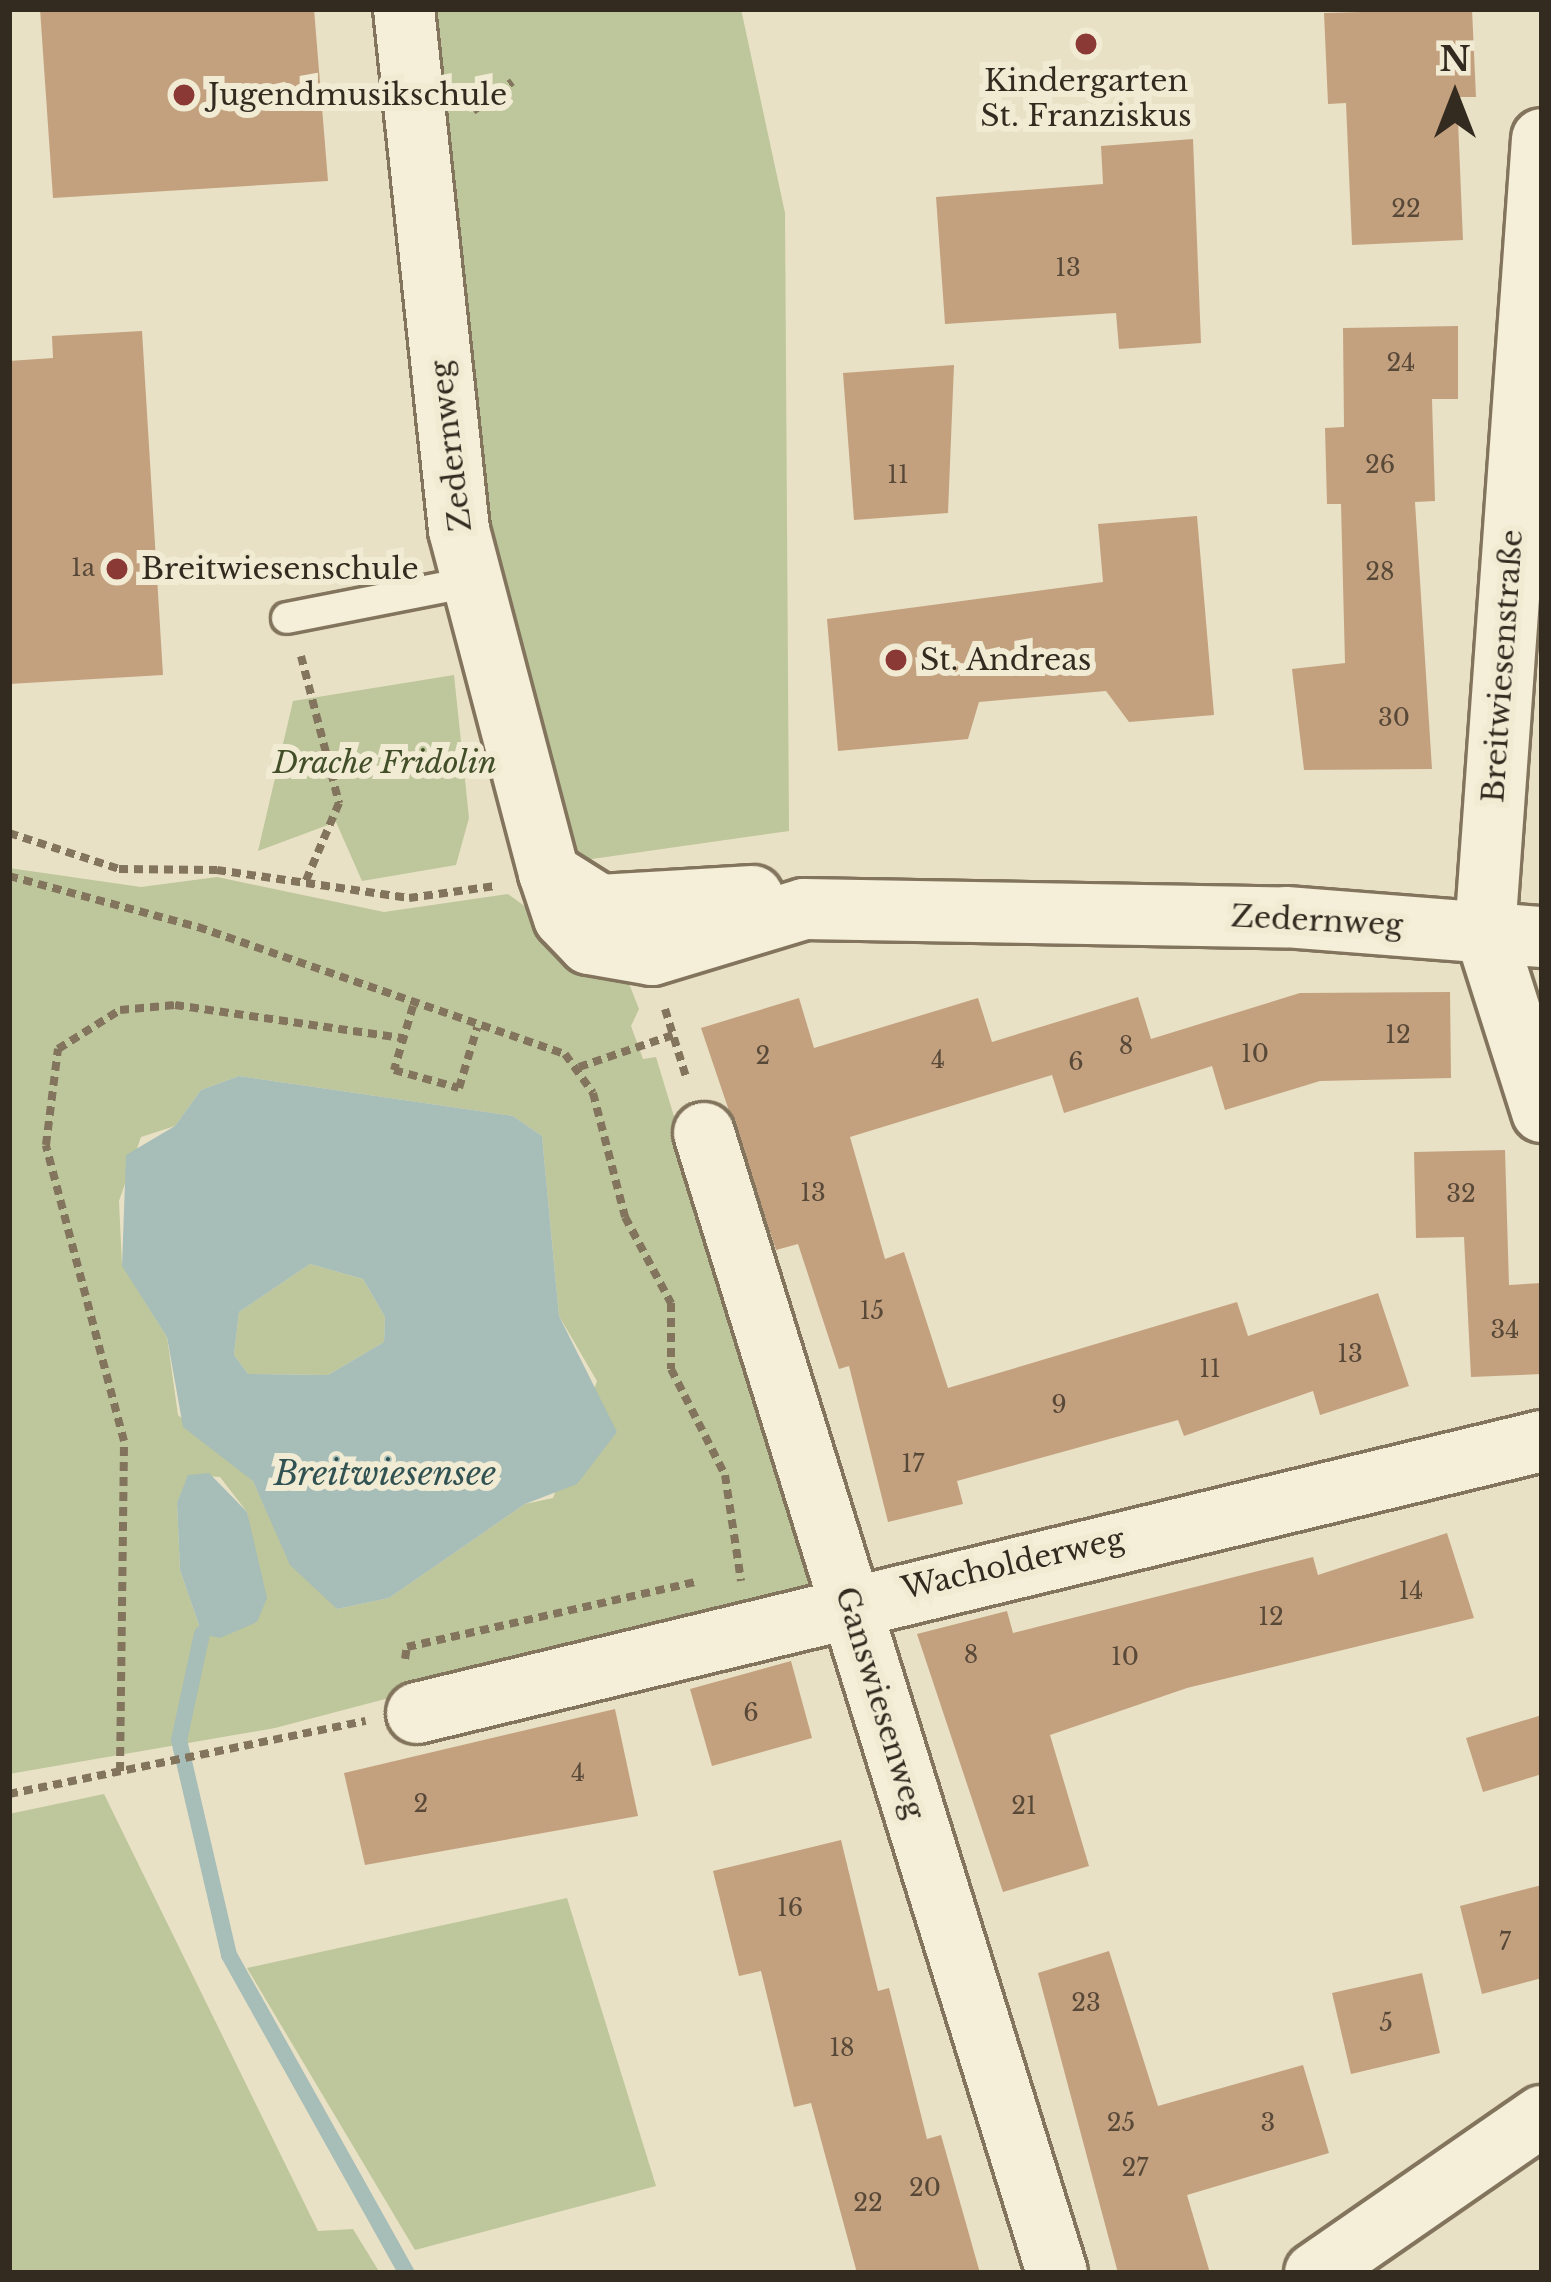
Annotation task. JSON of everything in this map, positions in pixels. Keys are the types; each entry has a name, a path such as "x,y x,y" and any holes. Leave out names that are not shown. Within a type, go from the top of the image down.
{"street":[{"name":"Zedernweg","path":"404,9 471,582 549,873 600,905 766,895 804,909 1513,934"},
{"name":"Breitwiesenstraße","path":"1542,139 1513,934 1542,1112"},
{"name":"Ganswiesenweg","path":"704,1133 1057,2273"},
{"name":"Wacholderweg","path":"417,1713 748,1600 849,1604 1542,1441"},
{"path":"1316,2273 1542,2116"}],"lane":[{"path":"287,618 471,582"}],"path":[{"path":"304,885 339,803 306,698"},
{"path":"9,833 119,869 410,898 549,873"},
{"path":"9,877 198,927 579,1067 674,1034"},
{"path":"121,1771 124,1441 46,1145 58,1049 121,1010 175,1005 402,1038"},
{"path":"413,1006 394,1070 459,1088 477,1028"},
{"path":"406,1647 748,1600 725,1475 670,1369 670,1303 625,1217 579,1067"},
{"path":"9,1795 417,1713"}],"green space":[{"path":"431,9 741,9 785,213 789,831 585,860 571,848 508,643 478,469"},
{"name":"Drache Fridolin","path":"454,675 469,818 456,865 362,881 336,822 258,851 293,701"},
{"path":"9,868 141,887 217,877 384,912 508,894 628,981 639,1009 631,1026 643,1059 656,1057 816,1586 275,1728 9,1774","holes":["239,1076 513,1116 542,1136 559,1316 597,1381 553,1498 525,1504 389,1598 337,1609 283,1547 253,1481 178,1415 167,1337 122,1265 119,1201 141,1137 175,1126 201,1090","189,1475 220,1477 247,1512 258,1582 202,1634 180,1570 177,1503"]},
{"path":"310,1264 363,1279 385,1317 384,1342 328,1375 248,1374 234,1355 239,1312"},
{"path":"104,1794 318,2231 353,2229 380,2273 9,2273 9,1814"},
{"path":"567,1898 656,2186 415,2250 247,1968"}],"water":[{"name":"Breitwiesensee","path":"239,1076 513,1116 542,1136 559,1316 617,1432 577,1484 525,1504 389,1598 337,1609 290,1565 253,1481 183,1427 167,1337 122,1266 126,1155 175,1126 201,1090","holes":["310,1264 363,1279 385,1317 384,1342 328,1375 248,1374 234,1355 239,1312"]},
{"path":"209,1473 247,1512 267,1598 257,1622 220,1638 202,1634 180,1570 177,1503 188,1475"}],"building":[{"name":"Jugendmusikschule","path":"40,9 314,9 328,181 53,198"},
{"path":"1472,9 1476,97 1457,97 1463,240 1352,245 1346,103 1328,104 1324,13"},
{"path":"1193,139 1201,343 1119,349 1116,313 945,324 936,197 1103,184 1101,146"},
{"path":"1458,326 1458,399 1432,399 1435,501 1415,502 1432,769 1304,770 1292,669 1345,663 1341,504 1327,504 1325,428 1344,427 1343,328"},
{"path":"142,331 163,675 9,684 9,361 53,358 52,336"},
{"path":"954,365 948,513 854,520 843,373"},
{"path":"1197,516 1214,715 1129,722 1106,691 979,702 968,739 838,751 827,619 1103,582 1098,524"},
{"path":"1450,992 1451,1078 1320,1081 1225,1110 1212,1066 1064,1113 1052,1075 850,1137 885,1259 904,1252 948,1388 1237,1302 1248,1336 1378,1293 1409,1386 1320,1415 1313,1391 1184,1436 1178,1420 957,1481 963,1504 888,1522 849,1366 839,1369 798,1244 776,1250 701,1028 799,998 814,1048 978,998 992,1042 1138,997 1151,1039 1300,993"},
{"path":"1505,1150 1509,1285 1542,1283 1542,1374 1471,1377 1464,1237 1416,1238 1414,1152"},
{"path":"1447,1533 1474,1618 1187,1688 1050,1735 1089,1866 1003,1892 917,1634 1007,1611 1013,1633 1313,1557 1318,1575"},
{"path":"791,1661 812,1738 712,1766 690,1689"},
{"path":"615,1709 638,1816 365,1865 344,1773"},
{"path":"1542,1715 1542,1774 1483,1792 1466,1738"},
{"path":"841,1840 878,1991 889,1988 927,2139 941,2135 980,2273 857,2273 811,2103 794,2107 761,1971 739,1976 713,1871"},
{"path":"1542,1885 1542,1978 1482,1994 1460,1906"},
{"path":"1109,1951 1158,2106 1303,2065 1329,2153 1187,2195 1210,2273 1118,2273 1038,1973"},
{"path":"1422,1973 1440,2053 1351,2074 1332,1993"}],"waterway":[{"path":"202,1634 179,1740 229,1955 407,2273"}],"place":[{"name":"Kindergarten St. Franziskus","path":"1086,44"},
{"name":"Jugendmusikschule","path":"184,95"},
{"name":"Breitwiesenschule","path":"117,569"},
{"name":"St. Andreas","path":"896,660"}]}
